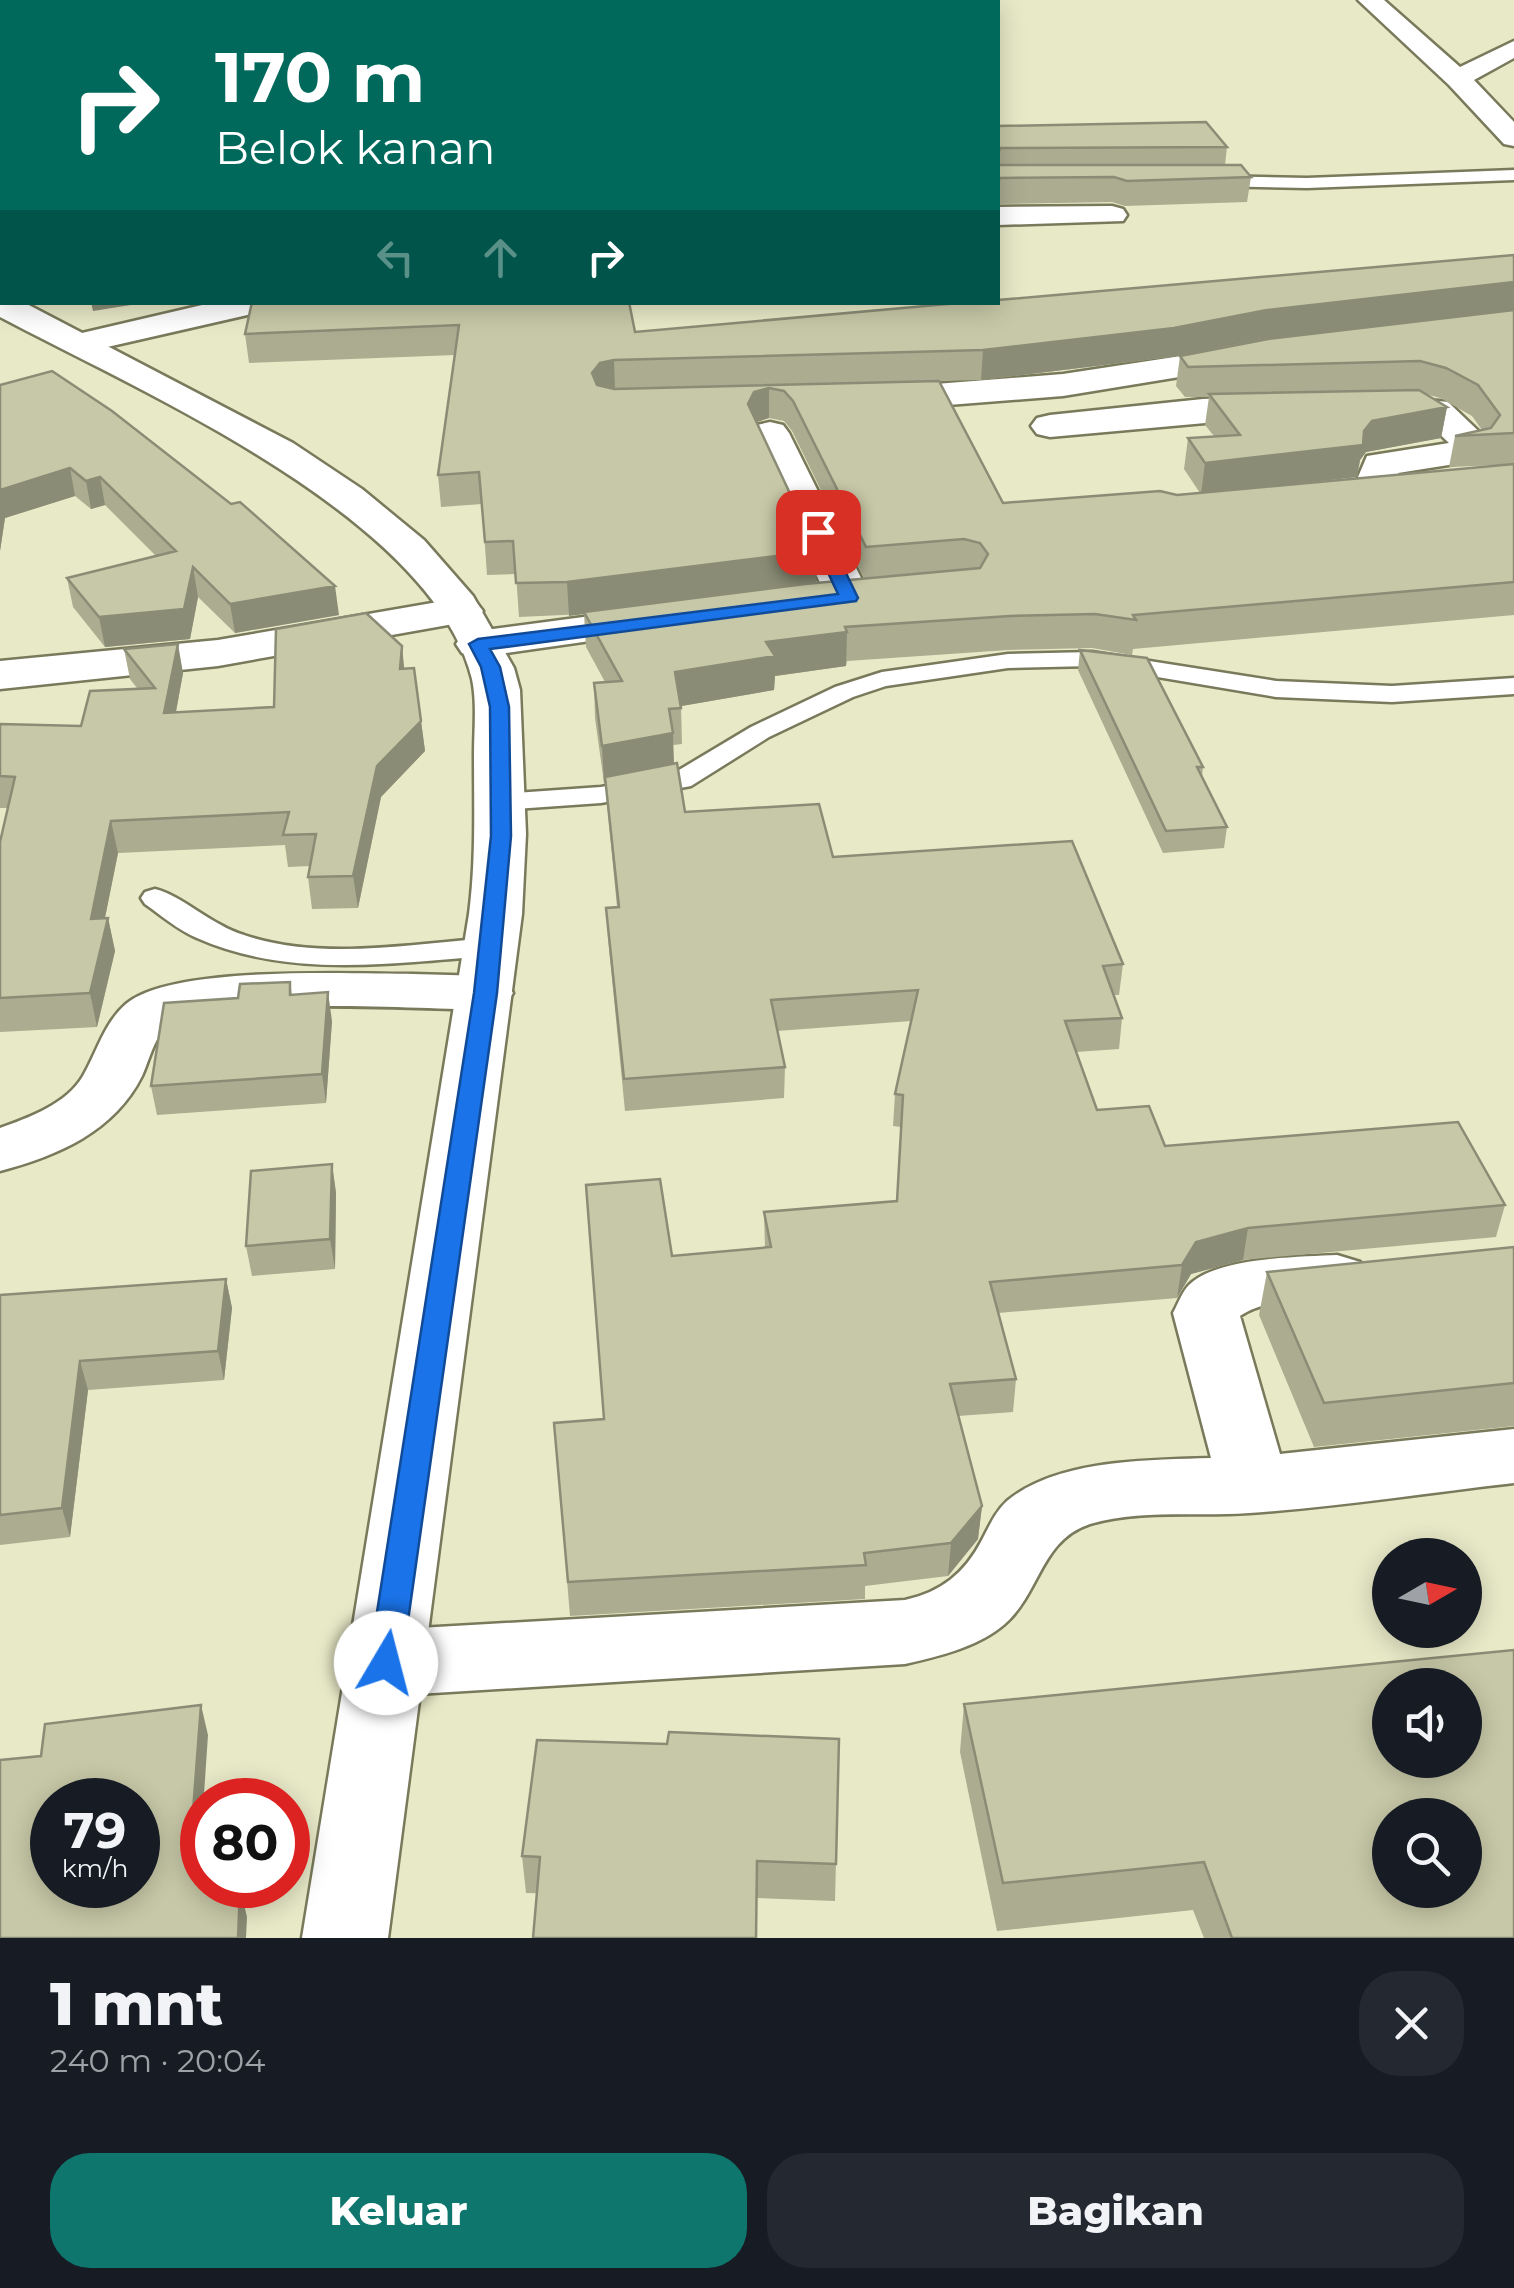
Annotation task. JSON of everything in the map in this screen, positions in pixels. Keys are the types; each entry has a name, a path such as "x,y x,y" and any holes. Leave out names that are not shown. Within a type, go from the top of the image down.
{"main road":[{"path":"1370,0 1458,79 1514,138"},
{"path":"1458,79 1514,49"},
{"path":"1000,216 1112,215"},
{"path":"81,343 249,305"},
{"path":"5,310 81,343 269,446 350,497 392,530 470,628 491,667 500,707 501,836 488,970 345,1938"},
{"path":"840,400 981,395 1171,372 1282,352"},
{"path":"1171,372 1203,410"},
{"path":"1050,426 1203,410 1321,405 1435,410 1472,443 1466,452 1381,464 1378,477 1392,489"},
{"path":"774,412 868,596 804,600"},
{"path":"1337,495 1514,479"},
{"path":"0,675 218,653 338,635 708,614"},
{"path":"0,1151 55,1129 100,1097 144,1018 174,1002 350,990 488,970"},
{"path":"1253,1484 1206,1313 1208,1303 1215,1295 1243,1287 1398,1273"},
{"path":"386,1663 905,1632 945,1624 968,1611 993,1588 1017,1537 1040,1516 1068,1502 1099,1494 1253,1484 1514,1456"}],"lane":[{"path":"1193,180 1307,183 1514,175"},
{"path":"500,802 601,795 682,780 760,732 844,692 882,680 1008,661 1092,659 1276,689 1392,694 1514,686"},
{"path":"155,898 207,931 268,951 488,970"}],"building":[{"path":"1206,122 1227,147 1000,148 1000,126"},
{"path":"1000,165 1241,165 1251,177 1127,181 1114,177 1000,178"},
{"path":"1514,255 1514,282 1267,310 1174,328 983,350 614,360 600,363 592,373 597,385 614,389 939,381 1003,503 1160,491 1177,495 1514,464 1514,582 1133,615 1136,620 1095,614 1010,616 845,627 847,632 766,642 775,656 675,672 681,708 669,709 673,733 602,746 594,683 622,681 584,612 805,584 980,568 988,554 980,543 964,539 866,547 793,401 784,391 769,388 754,392 748,404 817,551 567,582 516,583 513,541 485,542 479,472 438,475 459,325 245,334 251,305 630,305 635,332 936,305 1000,305 1000,300"},
{"path":"1514,310 1514,433 1455,436 1491,428 1500,415 1478,385 1446,368 1420,361 1188,367 1180,356 1268,339"},
{"path":"52,371 112,411 231,504 240,502 335,586 230,604 193,567 184,609 99,617 67,578 176,551 100,477 86,481 70,468 0,490 0,385"},
{"path":"1419,390 1447,407 1372,421 1364,431 1363,445 1205,463 1188,438 1240,435 1209,394"},
{"path":"366,613 402,646 400,669 414,668 421,721 377,766 353,876 308,877 316,834 283,835 289,812 111,821 91,919 108,918 90,993 0,998 0,842 15,777 0,776 0,724 81,726 90,691 155,688 124,649 178,644 164,713 274,707 276,629"},
{"path":"1080,650 1147,658 1203,767 1197,767 1227,827 1166,831"},
{"path":"677,763 685,812 819,804 833,857 1072,841 1123,964 1103,966 1122,1018 1065,1021 1097,1110 1149,1106 1165,1146 1458,1122 1505,1205 1248,1228 1196,1242 1182,1265 990,1282 1016,1379 950,1384 982,1506 951,1543 864,1553 866,1565 568,1582 554,1423 604,1419 586,1185 660,1179 672,1256 771,1247 764,1212 897,1201 903,1095 895,1094 918,990 771,1000 785,1067 624,1079 606,908 619,907 605,777"},
{"path":"290,982 290,995 328,992 322,1074 151,1086 164,1003 238,998 240,984"},
{"path":"332,1164 330,1239 246,1246 251,1171"},
{"path":"1514,1247 1514,1383 1324,1403 1267,1272"},
{"path":"226,1279 218,1351 80,1361 62,1508 0,1515 0,1295"},
{"path":"1514,1650 1514,1938 1232,1938 1204,1862 1003,1883 964,1704"},
{"path":"201,1705 196,1778 180,1778 180,1908 239,1908 238,1938 0,1938 0,1760 41,1756 45,1724"},
{"path":"669,1732 839,1739 836,1864 757,1861 756,1938 533,1938 540,1857 522,1856 537,1740 667,1744"}],"route":[{"path":"386,1663 486,993 501,836 500,707 491,667 478,644 804,600 849,598 818,532"}]}
